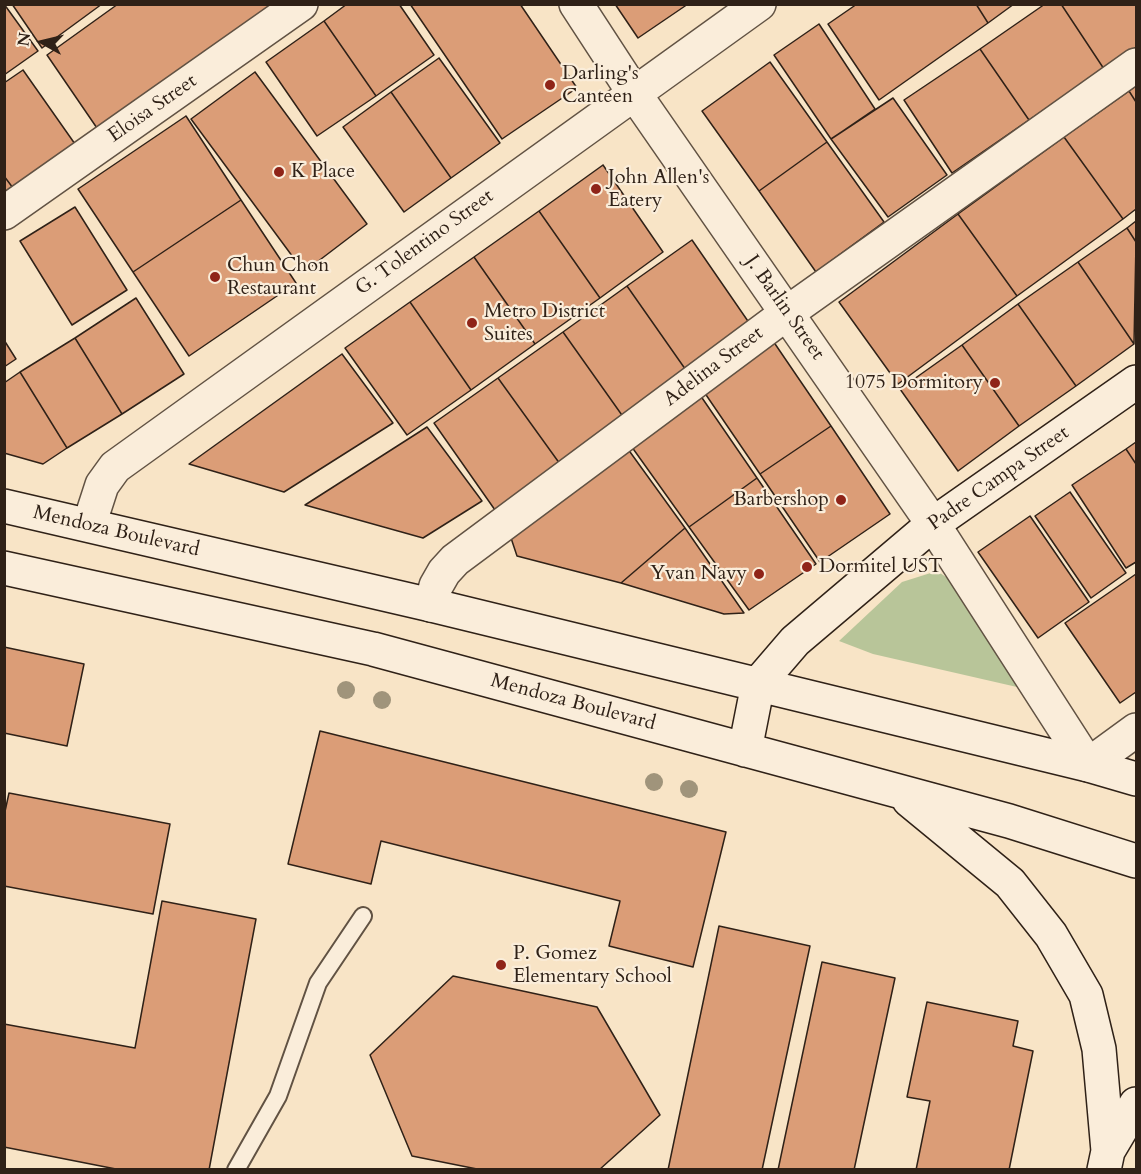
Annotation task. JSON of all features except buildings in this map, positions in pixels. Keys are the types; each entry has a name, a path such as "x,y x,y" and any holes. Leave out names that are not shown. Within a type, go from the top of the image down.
{"street":[{"name":"Eloisa Street","path":"4,213 301,4"},
{"name":"J. Barlin Street","path":"576,4 634,93 933,524 1088,765"},
{"name":"G. Tolentino Street","path":"89,525 102,485 115,467 759,4"},
{"name":"Adelina Street","path":"431,605 436,586 455,560 787,312 1137,65"},
{"name":"Padre Campa Street","path":"745,750 758,684 795,641 933,524 1137,382"},
{"name":"Mendoza Boulevard","path":"4,506 431,605 1088,765 1137,779"},
{"name":"Mendoza Boulevard","path":"4,568 373,649 1009,821 1137,861"},
{"path":"1088,765 1137,730"},
{"path":"901,793 1010,883 1051,935 1086,995 1099,1049 1106,1160"},
{"path":"1106,1160 1137,1104"}],"lane":[{"path":"236,1170 278,1096 318,983 363,916"}],"green space":[{"path":"937,571 955,583 1030,690 873,654 839,641 902,582"}],"place":[{"name":"Darling's Canteen","path":"550,85"},
{"name":"K Place","path":"279,172"},
{"name":"John Allen's Eatery","path":"596,189"},
{"name":"Chun Chon Restaurant","path":"215,277"},
{"name":"Metro District Suites","path":"472,323"},
{"name":"1075 Dormitory","path":"995,383"},
{"name":"Barbershop","path":"841,500"},
{"name":"Dormitel UST","path":"807,567"},
{"name":"Yvan Navy","path":"759,574"},
{"name":"P. Gomez Elementary School","path":"501,965"}]}
